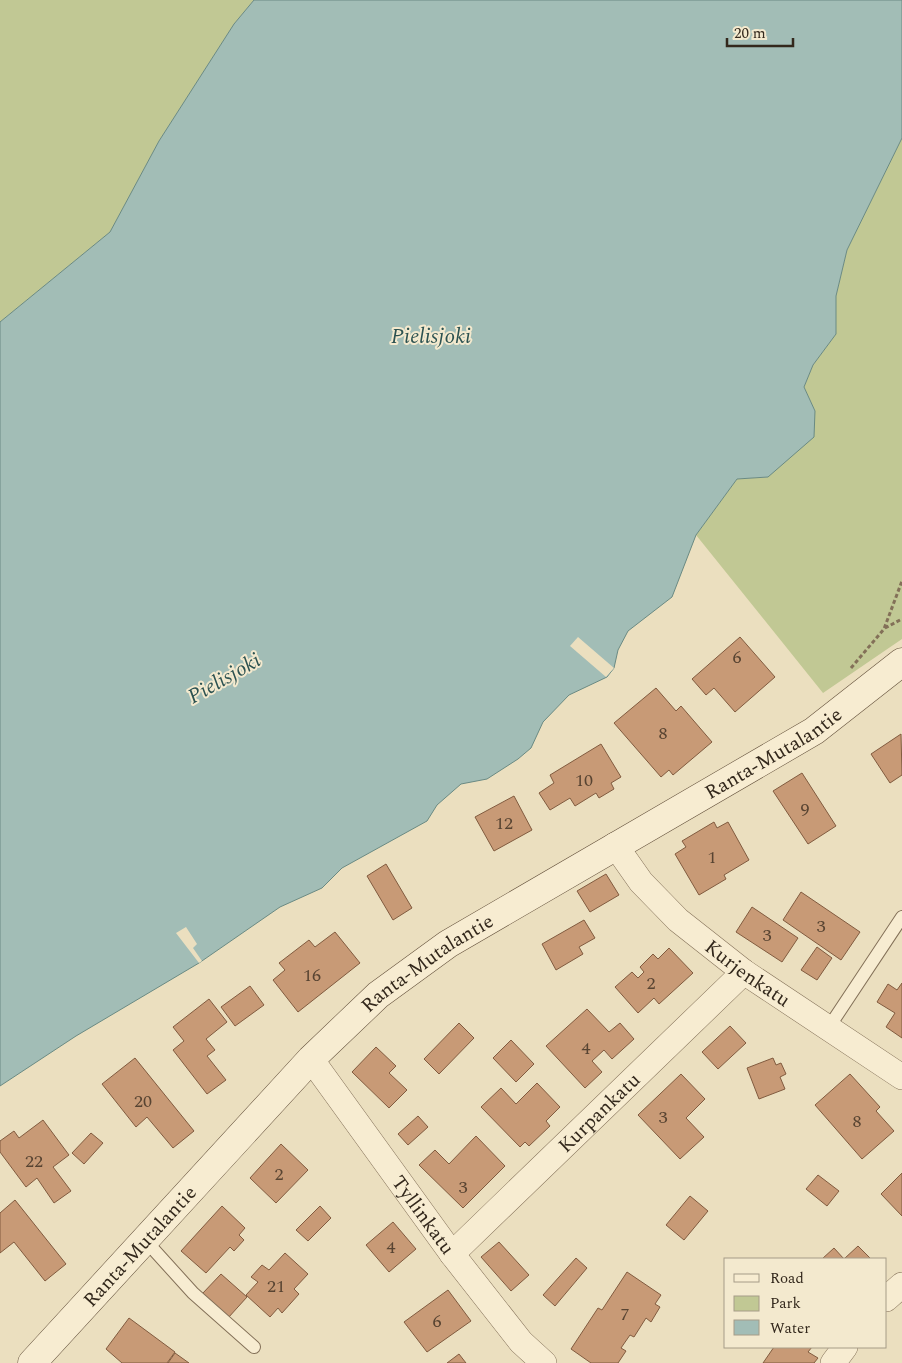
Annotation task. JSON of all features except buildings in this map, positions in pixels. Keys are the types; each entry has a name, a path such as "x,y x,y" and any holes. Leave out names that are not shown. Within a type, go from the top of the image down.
{"street":[{"name":"Ranta-Mutalantie","path":"41,1360 145,1240 311,1060 378,995 448,944 814,730 902,662"},
{"name":"Kurjenkatu","path":"615,845 640,882 678,920 744,972 902,1077"},
{"name":"Kurpankatu","path":"452,1254 744,972"},
{"name":"Tyllinkatu","path":"311,1060 452,1254 521,1342 544,1363"},
{"path":"887,1298 902,1285"},
{"path":"833,1363 844,1348"}],"lane":[{"path":"828,1027 902,917"},
{"path":"145,1240 193,1293 254,1347"}],"path":[{"path":"902,581 884,629 902,619"}],"green space":[{"path":"0,0 254,0 234,24 159,141 110,232 0,322"},
{"path":"902,138 902,639 823,693 696,535 737,479 768,477 815,411 804,387 813,365 836,334 836,296 847,250"}],"water":[{"name":"Pielisjoki","path":"254,0 902,0 902,138 847,250 836,296 836,334 813,365 804,387 815,411 814,437 768,477 737,479 696,535 672,597 628,631 618,650 614,668 607,677 569,695 543,722 531,748 518,759 487,779 461,784 437,805 427,821 342,868 322,888 280,907 199,963 76,1036 0,1086 0,322 110,232 159,141 234,24"}],"pier":[{"path":"578,637 614,668 606,677 570,646"},
{"path":"186,927 197,944 193,948 202,961 199,963 176,933"}]}
